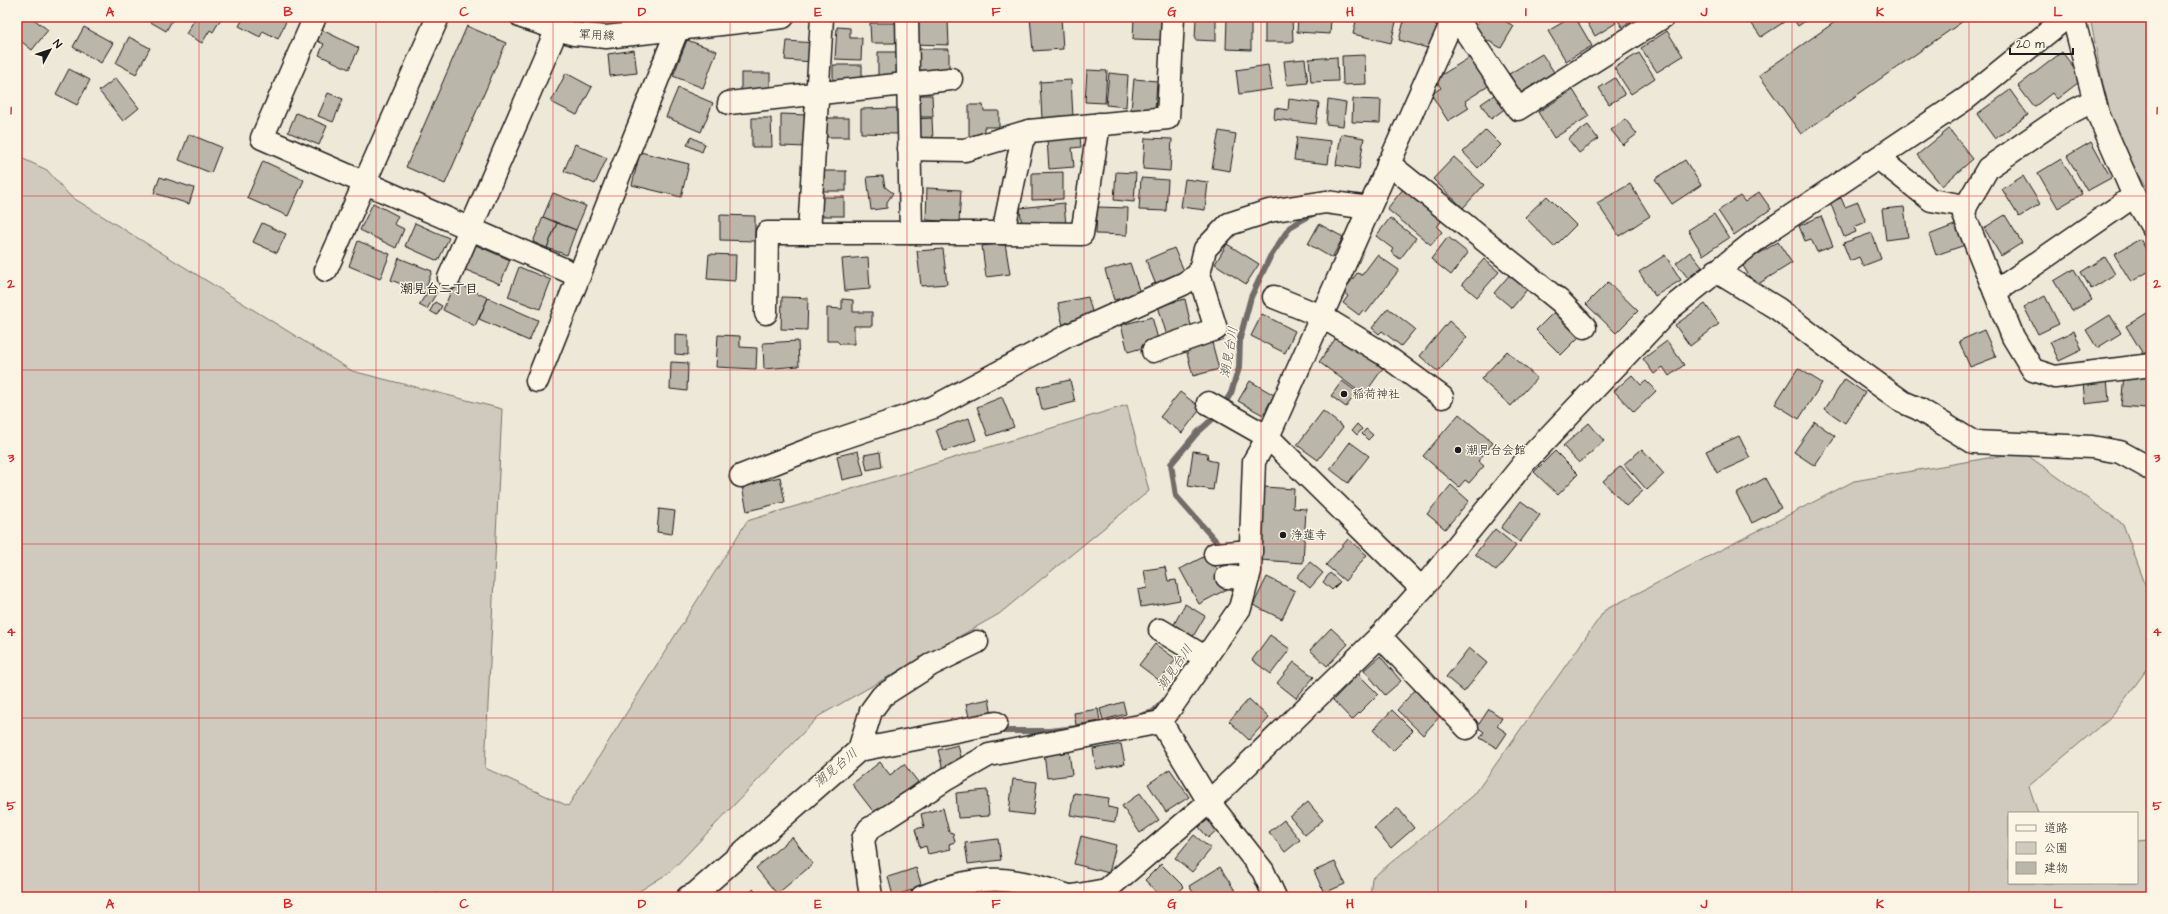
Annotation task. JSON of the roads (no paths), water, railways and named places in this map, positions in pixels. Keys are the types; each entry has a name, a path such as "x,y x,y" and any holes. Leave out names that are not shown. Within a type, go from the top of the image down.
{"street":[{"path":"315,17 262,138 579,276"},
{"path":"326,270 438,17"},
{"name":"軍用線","path":"522,17 574,34 606,37 746,19 783,17"},
{"path":"809,233 822,17"},
{"path":"907,17 907,84 911,233"},
{"path":"909,149 965,150 1029,131 1168,118 1174,17"},
{"path":"1455,17 1518,109 1662,17"},
{"path":"871,897 863,839 869,829 945,780 989,756 1161,722 1201,655 1240,608 1239,578 1230,553 1254,461 1268,437 1388,163 1455,17"},
{"path":"922,897 946,888 988,880 1024,883 1068,896 1106,890 1209,802 1380,636 1422,589 1525,462 1671,308 1761,236 1967,98 2067,17"},
{"path":"2073,17 2098,114 2134,196 2151,225"},
{"path":"449,278 557,28"},
{"path":"537,381 678,28"},
{"path":"729,103 818,92 951,80"},
{"path":"2094,100 2062,117 1988,168 1966,206 1964,215 2013,336 2033,370 2055,377 2151,365"},
{"path":"766,313 766,234 1082,234 1099,124"},
{"path":"1003,233 1022,141 1029,131"},
{"path":"1878,158 1931,200 1966,206"},
{"path":"1388,163 1561,302 1584,327"},
{"path":"1995,292 2134,196"},
{"path":"1152,351 1216,329 1199,274 1205,249 1229,224 1269,211 1326,202 1369,208"},
{"path":"1716,271 1778,309 1839,356 1904,402 1919,409 1973,442 2092,447 2120,452 2151,469"},
{"path":"741,476 813,448 934,407 1069,335 1183,284 1199,274"},
{"path":"1274,297 1321,316 1382,354 1442,397"},
{"path":"1217,408 1268,437 1422,589"},
{"path":"1160,630 1201,655"},
{"path":"1380,636 1467,728"},
{"path":"865,756 871,711 882,696 932,664 977,642"},
{"path":"1161,722 1209,802 1263,871 1275,897"},
{"path":"693,896 775,835 865,756 971,733 996,723"},
{"path":"971,733 989,756"}],"waterway":[{"name":"潮見台川","path":"1223,406 1231,393 1239,368 1240,338 1251,297 1270,257 1290,227 1316,212"},
{"name":"潮見台川","path":"1218,414 1196,434 1171,464 1176,496 1222,548"},
{"name":"潮見台川","path":"1143,715 1153,712 1162,703"},
{"name":"潮見台川","path":"997,731 1049,731 1077,728"}],"place":[{"name":"稲荷神社","path":"1344,394"},
{"name":"潮見台会館","path":"1458,450"},
{"name":"浄蓮寺","path":"1283,535"}],"district":[{"name":"潮見台二丁目","path":"439,288"}]}
